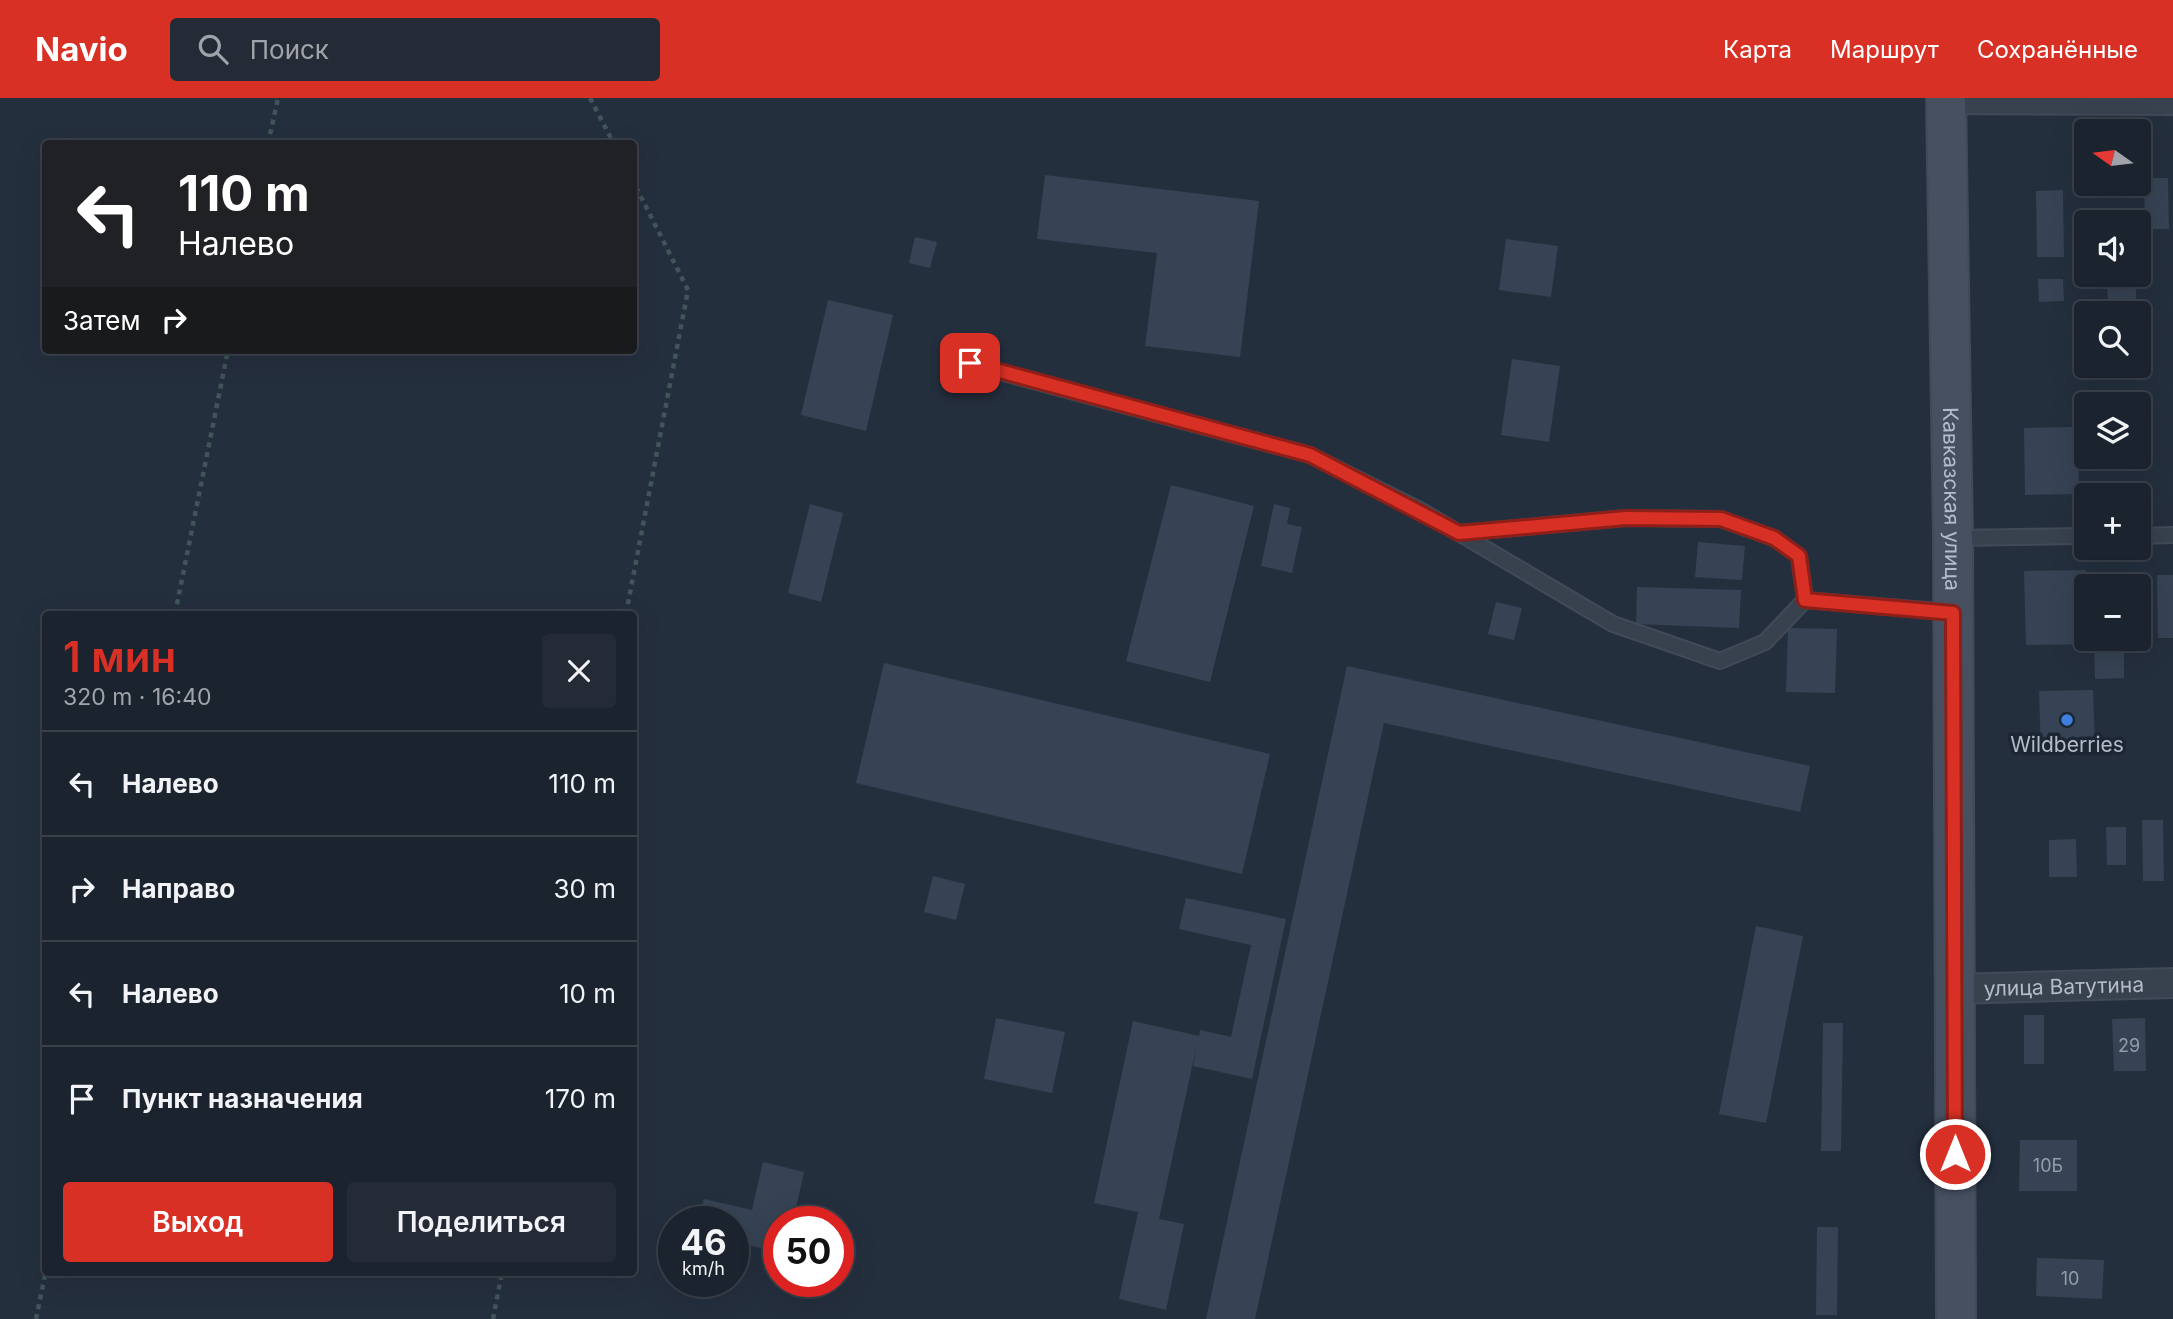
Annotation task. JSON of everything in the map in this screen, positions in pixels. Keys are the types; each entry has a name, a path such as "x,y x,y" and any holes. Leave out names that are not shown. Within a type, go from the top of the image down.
{"main road":[{"name":"Кавказская улица","path":"1946,98 1953,538 1956,1319"}],"street":[{"path":"1946,98 2173,100"},
{"name":"улица Ватутина","path":"1954,989 2173,983"}],"lane":[{"path":"970,363 1310,455 1459,533 1613,624 1720,661 1765,642 1805,600"},
{"path":"1459,533 1626,518 1721,519 1774,538 1799,556 1805,600"},
{"path":"2151,536 2173,535"},
{"path":"1953,538 2074,536"},
{"path":"1805,600 1953,613"}],"path":[{"path":"269,140 278,98"},
{"path":"590,98 612,140"},
{"path":"627,611 688,290 637,189"},
{"path":"176,611 227,354"},
{"path":"36,1319 45,1276"},
{"path":"493,1319 501,1276"}],"building":[{"path":"1045,175 1259,201 1240,357 1145,346 1157,253 1037,239"},
{"path":"2151,178 2168,178 2169,229 2151,229 2151,210 2145,210 2144,196 2151,196"},
{"path":"2063,190 2064,257 2037,257 2036,191"},
{"path":"915,237 937,242 930,268 909,263"},
{"path":"1506,239 1558,246 1551,297 1499,290"},
{"path":"2038,279 2063,279 2064,301 2039,302"},
{"path":"2107,287 2136,287 2136,301 2108,301"},
{"path":"828,300 893,315 866,431 801,415"},
{"path":"1512,359 1560,366 1549,442 1501,435"},
{"path":"2074,427 2074,469 2079,469 2079,483 2074,483 2074,494 2025,495 2024,428"},
{"path":"1171,485 1254,506 1210,682 1126,661"},
{"path":"810,504 843,513 821,602 788,593"},
{"path":"1274,504 1290,508 1287,524 1302,527 1292,573 1261,566"},
{"path":"1698,542 1745,546 1742,580 1695,577"},
{"path":"2086,570 2086,574 2074,574 2074,644 2026,645 2024,571"},
{"path":"2157,575 2173,575 2173,638 2158,638"},
{"path":"1637,587 1741,590 1739,628 1636,624"},
{"path":"1496,602 1522,608 1514,640 1488,634"},
{"path":"1788,628 1837,629 1835,693 1786,692"},
{"path":"2094,651 2124,651 2124,678 2095,679"},
{"path":"884,663 1270,754 1242,874 856,783"},
{"path":"1347,666 1810,766 1800,812 1384,723 1255,1319 1206,1319"},
{"name":"Wildberries","path":"2093,690 2095,749 2041,751 2039,691"},
{"path":"2142,820 2163,820 2164,881 2143,881"},
{"path":"2106,827 2126,827 2126,865 2107,865"},
{"path":"2076,839 2077,877 2049,877 2049,840"},
{"path":"933,876 965,884 956,920 924,912"},
{"path":"1186,898 1286,919 1252,1079 1193,1066 1197,1044 1159,1219 1184,1224 1166,1310 1119,1299 1138,1212 1094,1203 1133,1021 1199,1036 1200,1030 1231,1037 1251,945 1179,929"},
{"path":"1756,926 1803,936 1766,1123 1719,1114"},
{"path":"2024,1015 2044,1015 2044,1064 2024,1064"},
{"path":"996,1018 1065,1032 1052,1093 984,1079"},
{"path":"2145,1018 2146,1071 2114,1071 2112,1019"},
{"path":"1823,1023 1843,1023 1841,1151 1821,1151"},
{"path":"2020,1140 2077,1140 2077,1191 2019,1191"},
{"path":"763,1162 804,1172 797,1206 763,1206 763,1249 749,1245 749,1209 752,1210"},
{"path":"704,1199 735,1206 702,1206"},
{"path":"1817,1227 1838,1227 1837,1315 1816,1315"},
{"path":"2037,1258 2104,1260 2102,1299 2036,1296"}],"place":[{"name":"Wildberries","path":"2067,720"}],"route":[{"path":"970,363 1310,455 1420,510 1459,533 1626,518 1721,519 1774,538 1799,556 1805,600 1953,613 1955,1154"}]}
